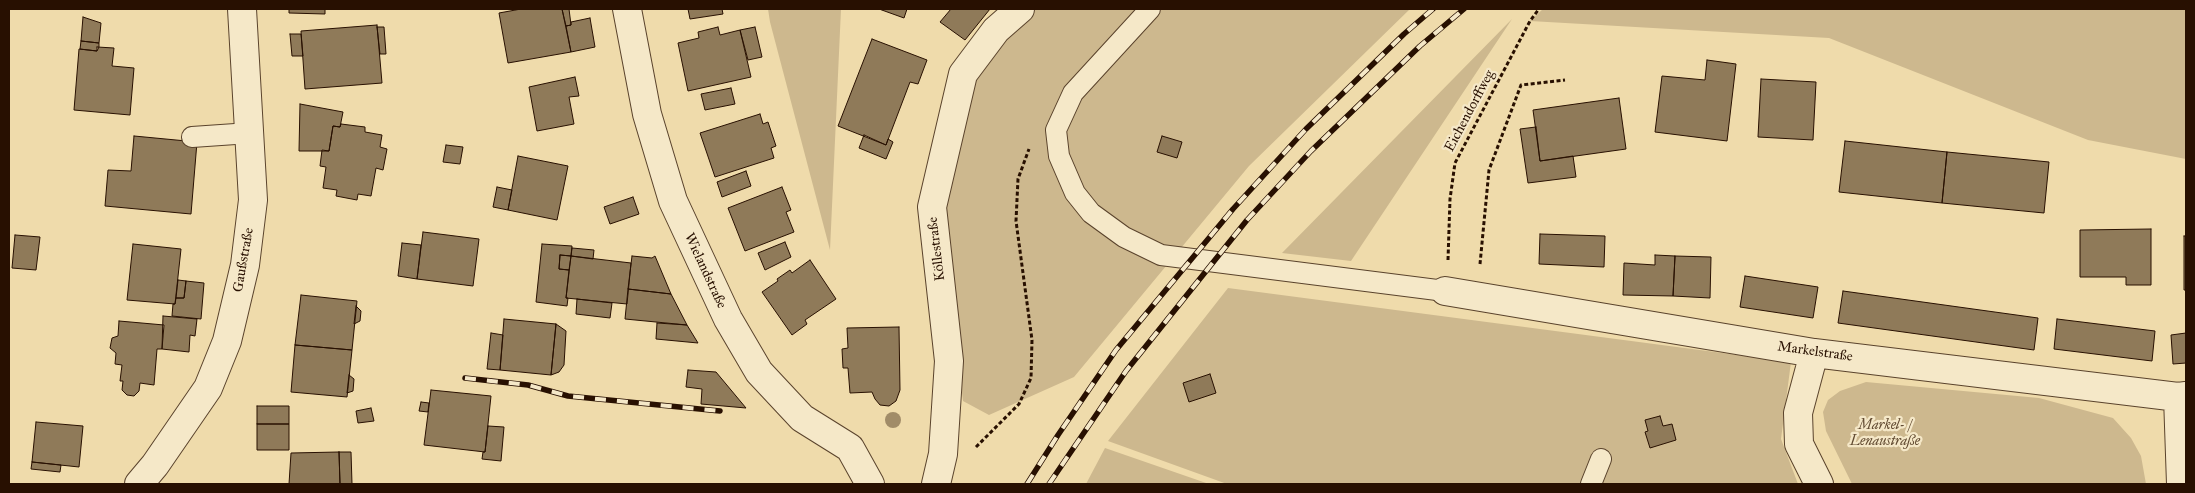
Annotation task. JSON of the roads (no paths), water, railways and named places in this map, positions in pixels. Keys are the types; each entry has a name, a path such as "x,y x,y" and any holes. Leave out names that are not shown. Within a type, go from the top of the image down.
{"street":[{"name":"Gaußstraße","path":"139,484 155,465 208,388 227,341 245,264 253,200 242,9"},
{"name":"Wielandstraße","path":"627,9 647,114 673,201 728,319 759,372 802,418 850,448 870,484"},
{"name":"Köllestraße","path":"936,484 943,454 950,361 932,207 963,74 996,30 1020,9"},
{"name":"Markelstraße","path":"1445,291 1478,295 1814,353 2182,397"},
{"path":"1814,353 1798,413 1799,444 1819,484"},
{"path":"2181,484 2182,397"}],"lane":[{"path":"1150,9 1073,93 1056,130 1059,156 1075,194 1091,213 1124,237 1161,256 1445,291"},
{"path":"192,137 250,133"},
{"path":"1591,484 1601,458"}],"railway":[{"path":"1027,484 1116,350 1233,209 1306,129 1404,34 1433,9"},
{"path":"1049,484 1126,371 1247,220 1311,151 1420,46 1464,9"},
{"path":"465,378 528,385 568,396 720,411"}],"park label":[{"name":"Markel- / Lenaustraße","path":"1885,434"}]}
